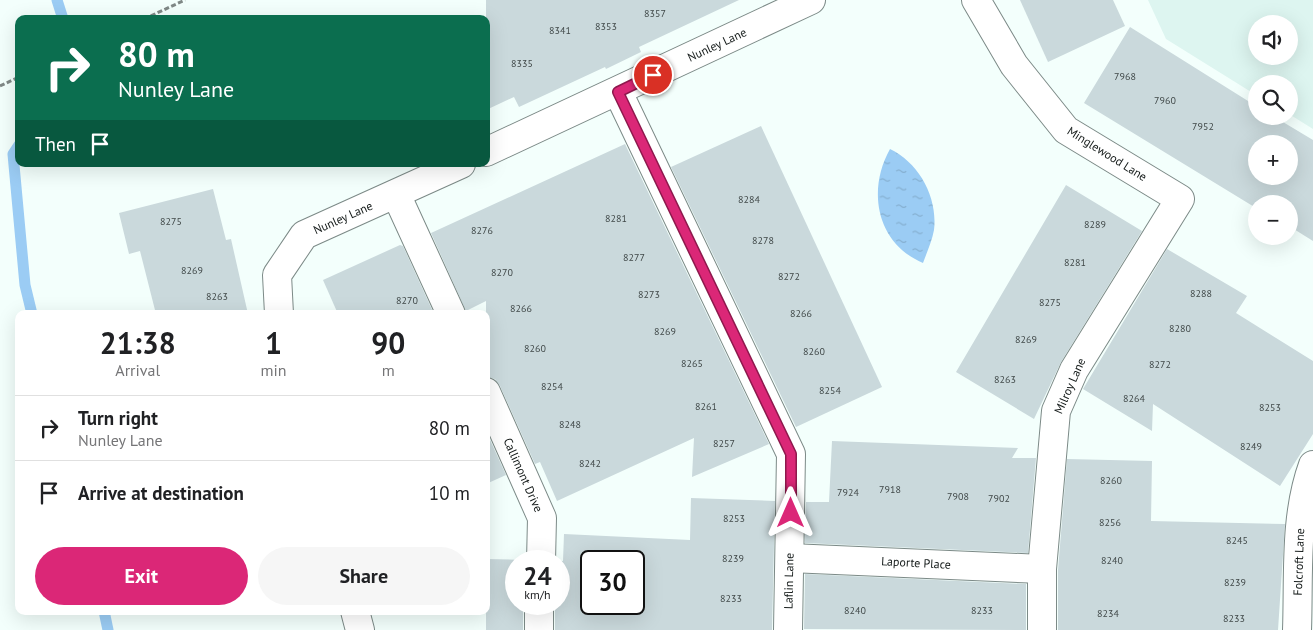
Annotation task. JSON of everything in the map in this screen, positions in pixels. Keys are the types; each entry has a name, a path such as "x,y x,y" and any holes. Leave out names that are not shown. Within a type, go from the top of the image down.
{"street":[{"name":"Nunley Lane","path":"490,150 618,92 811,0"},
{"name":"Minglewood Lane","path":"976,0 1014,65 1066,130 1180,199"},
{"name":"Laflin Lane","path":"618,92 791,454 788,630"},
{"name":"Nunley Lane","path":"280,310 277,275 304,235 454,167"},
{"path":"396,194 448,310"},
{"name":"Milroy Lane","path":"1042,630 1042,569 1056,410 1074,370 1180,199"},
{"name":"Callimont Drive","path":"490,401 542,518 541,550"},
{"name":"Folcroft Lane","path":"1297,630 1300,527 1304,488 1313,465"},
{"name":"Laporte Place","path":"790,558 1042,569"},
{"path":"356,615 360,630"},
{"path":"539,630 540,615"}],"path":[{"path":"153,15 185,0"},
{"path":"0,86 15,79"}],"shaded area":[{"path":"1148,0 1313,0 1313,129 1298,120 1298,75 1248,75 1248,90 1166,39"}],"water":[{"path":"890,149 910,163 918,172 933,205 934,230 923,263 907,254 895,243 886,229 880,214 878,198 879,181"}],"building":[{"path":"486,0 739,0 639,47 641,52 519,107 514,97 490,108 490,15 486,15"},
{"path":"1020,0 1113,0 1125,26 1048,62"},
{"path":"1130,27 1248,101 1248,125 1288,125 1313,140 1313,241 1298,232 1298,195 1248,195 1248,203 1084,103"},
{"path":"761,126 882,387 796,427 671,167"},
{"path":"625,144 769,444 692,477 694,438 557,501 540,462 535,464 500,386 495,379 490,378 490,310 486,310 486,301 466,310 431,233"},
{"path":"1066,185 1142,231 1061,362 1034,419 956,372"},
{"path":"213,189 226,240 231,239 247,310 155,310 140,251 129,254 119,213"},
{"path":"400,245 403,246 432,310 336,310 323,280"},
{"path":"1167,249 1247,296 1236,313 1313,361 1313,434 1280,486 1153,404 1152,431 1083,389"},
{"path":"490,440 506,475 490,482"},
{"path":"832,441 1018,448 1012,458 1036,458 1028,553 805,543 806,502 829,502"},
{"path":"1067,459 1152,461 1151,521 1285,524 1278,630 1058,630 1058,570"},
{"path":"691,498 775,501 772,630 555,630 555,615 570,615 570,550 563,550 564,534 690,540"},
{"path":"490,559 505,559 505,615 523,615 523,630 486,630 486,615 490,615"},
{"path":"805,574 1026,584 1026,630 804,629"}],"waterway":[{"path":"57,0 62,15"},
{"path":"15,151 13,154 25,285 31,310"},
{"path":"105,615 108,630"}],"route":[{"path":"653,75 618,92 791,454 791,513"}]}
